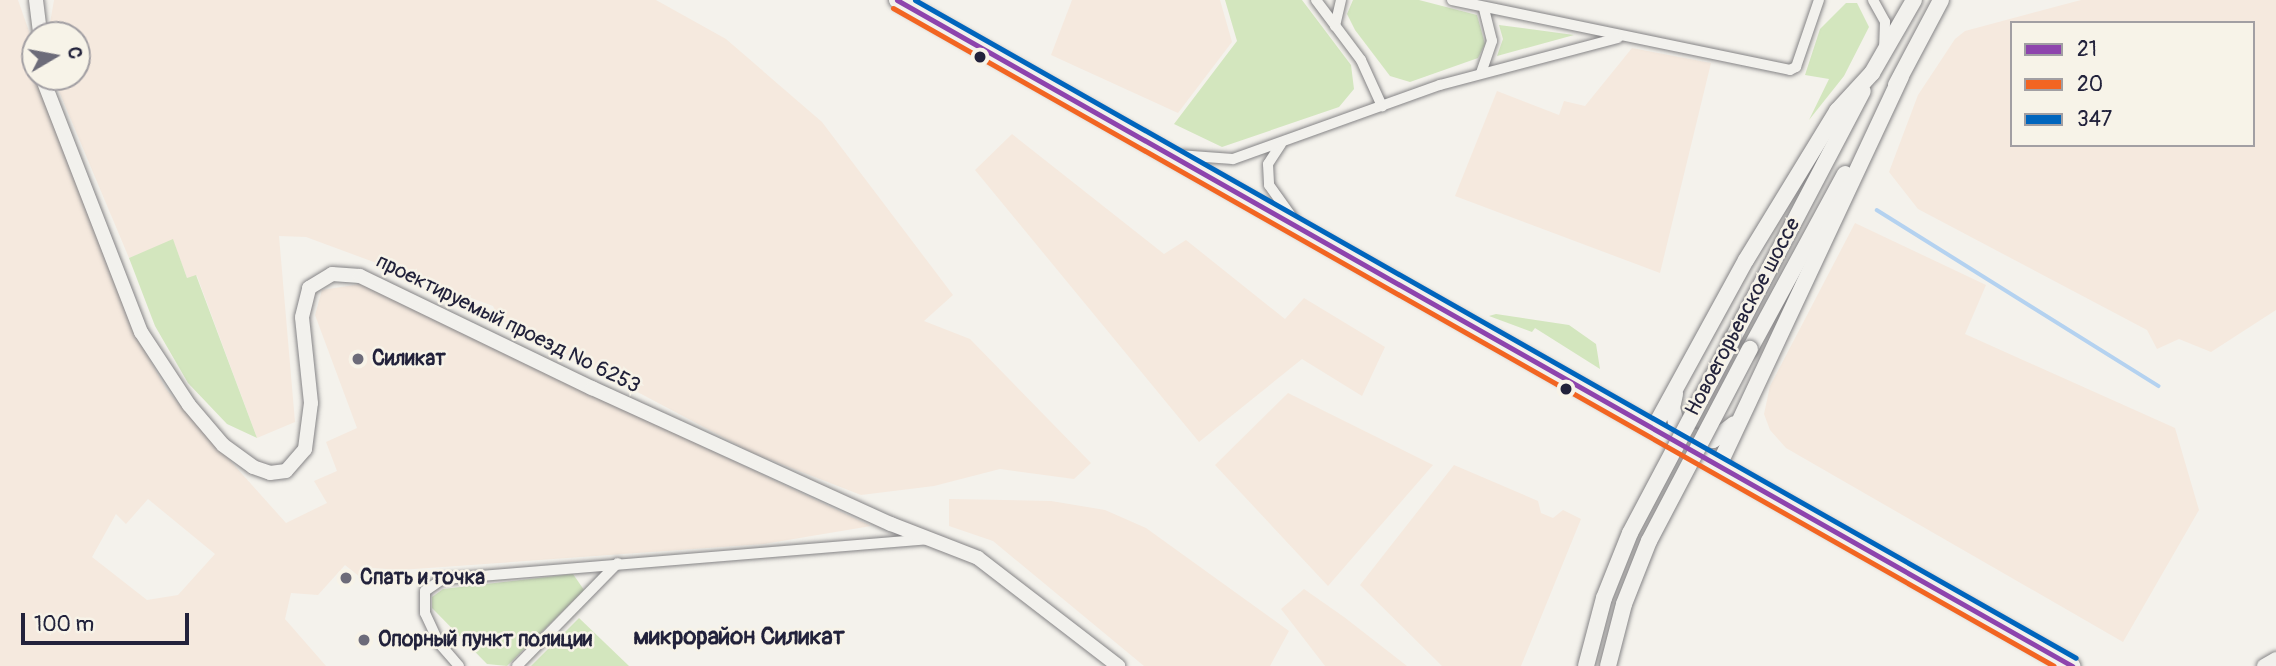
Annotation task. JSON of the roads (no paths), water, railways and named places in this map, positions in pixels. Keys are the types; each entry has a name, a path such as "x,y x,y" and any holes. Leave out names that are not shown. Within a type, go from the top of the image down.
{"main road":[{"path":"897,0 1156,148 1655,426 2072,666"},
{"name":"Новоегорьевское шоссе","path":"1586,666 1604,598 1630,533 1914,0"},
{"name":"Новоегорьевское шоссе","path":"1608,666 1624,604 1649,541 1750,349 1941,0"},
{"path":"1655,426 1746,260 1837,111 1875,69"},
{"path":"1720,463 1901,77"},
{"path":"1686,371 1672,408 1686,434 1706,440 1723,436 1746,408"}],"street":[{"path":"36,0 38,21"},
{"path":"1316,0 1360,60 1382,107"},
{"path":"1335,26 1341,0"},
{"path":"1452,0 1618,38 1790,70 1796,67 1819,0"},
{"path":"1873,0 1885,22 1875,69"},
{"path":"1481,73 1492,41 1484,8"},
{"path":"1156,148 1190,158 1233,159 1481,73 1618,38"},
{"name":"проектируемый проезд № 6253","path":"47,91 141,332 189,405 223,445 253,467 279,473 302,457 312,403 302,303 309,288 320,279 345,273 381,285 592,388 993,568 1118,666"},
{"path":"1281,144 1268,164 1269,185 1300,228"},
{"path":"458,666 439,643 425,613 423,601 432,583 618,563 925,539"},
{"path":"517,666 618,563"},
{"path":"2264,666 2276,659"}],"waterway":[{"path":"1877,210 2159,386"}],"place":[{"name":"Силикат","path":"358,359"},
{"name":"Спать и точка","path":"346,578"},
{"name":"Опорный пункт полиции","path":"364,640"}],"district":[{"name":"микрорайон Силикат","path":"739,637"}]}
